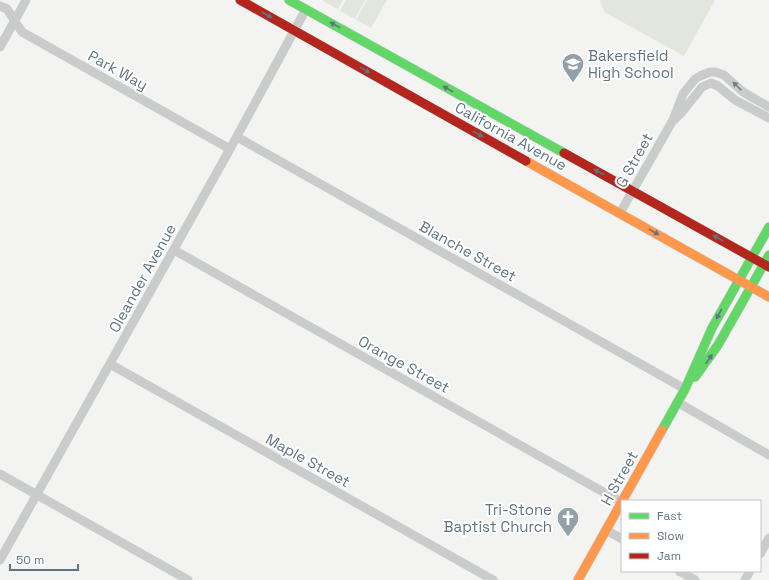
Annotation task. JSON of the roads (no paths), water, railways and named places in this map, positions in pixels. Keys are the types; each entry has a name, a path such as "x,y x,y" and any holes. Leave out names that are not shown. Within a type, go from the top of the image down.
{"main road":[{"name":"California Avenue","path":"240,0 769,297"},
{"name":"California Avenue","path":"289,0 766,266"},
{"name":"H Street","path":"685,389 712,328 769,227"},
{"name":"H Street","path":"622,500 677,402 685,389 711,356 751,287 766,266 769,255"},
{"name":"H Street","path":"578,580 621,502"}],"street":[{"path":"0,47 26,0"},
{"name":"Park Way","path":"0,6 7,9 22,32 230,149"},
{"name":"Oleander Avenue","path":"0,560 237,137 306,9"},
{"name":"G Street","path":"620,213 673,120 681,97 686,88 700,76 710,72 724,75 743,92 769,107"},
{"name":"G Street","path":"673,120 682,112 702,87 711,83 718,86 735,100 769,118"},
{"name":"Blanche Street","path":"237,137 685,389"},
{"name":"Orange Street","path":"174,250 621,502"},
{"name":"Maple Street","path":"110,364 493,580"},
{"path":"677,402 769,455"},
{"path":"0,474 188,580"},
{"path":"606,530 621,538"},
{"path":"761,552 769,538"},
{"path":"681,572 695,580"}],"place":[{"name":"Bakersfield High School","path":"573,84"},
{"name":"Tri-Stone Baptist Church","path":"568,538"}]}
